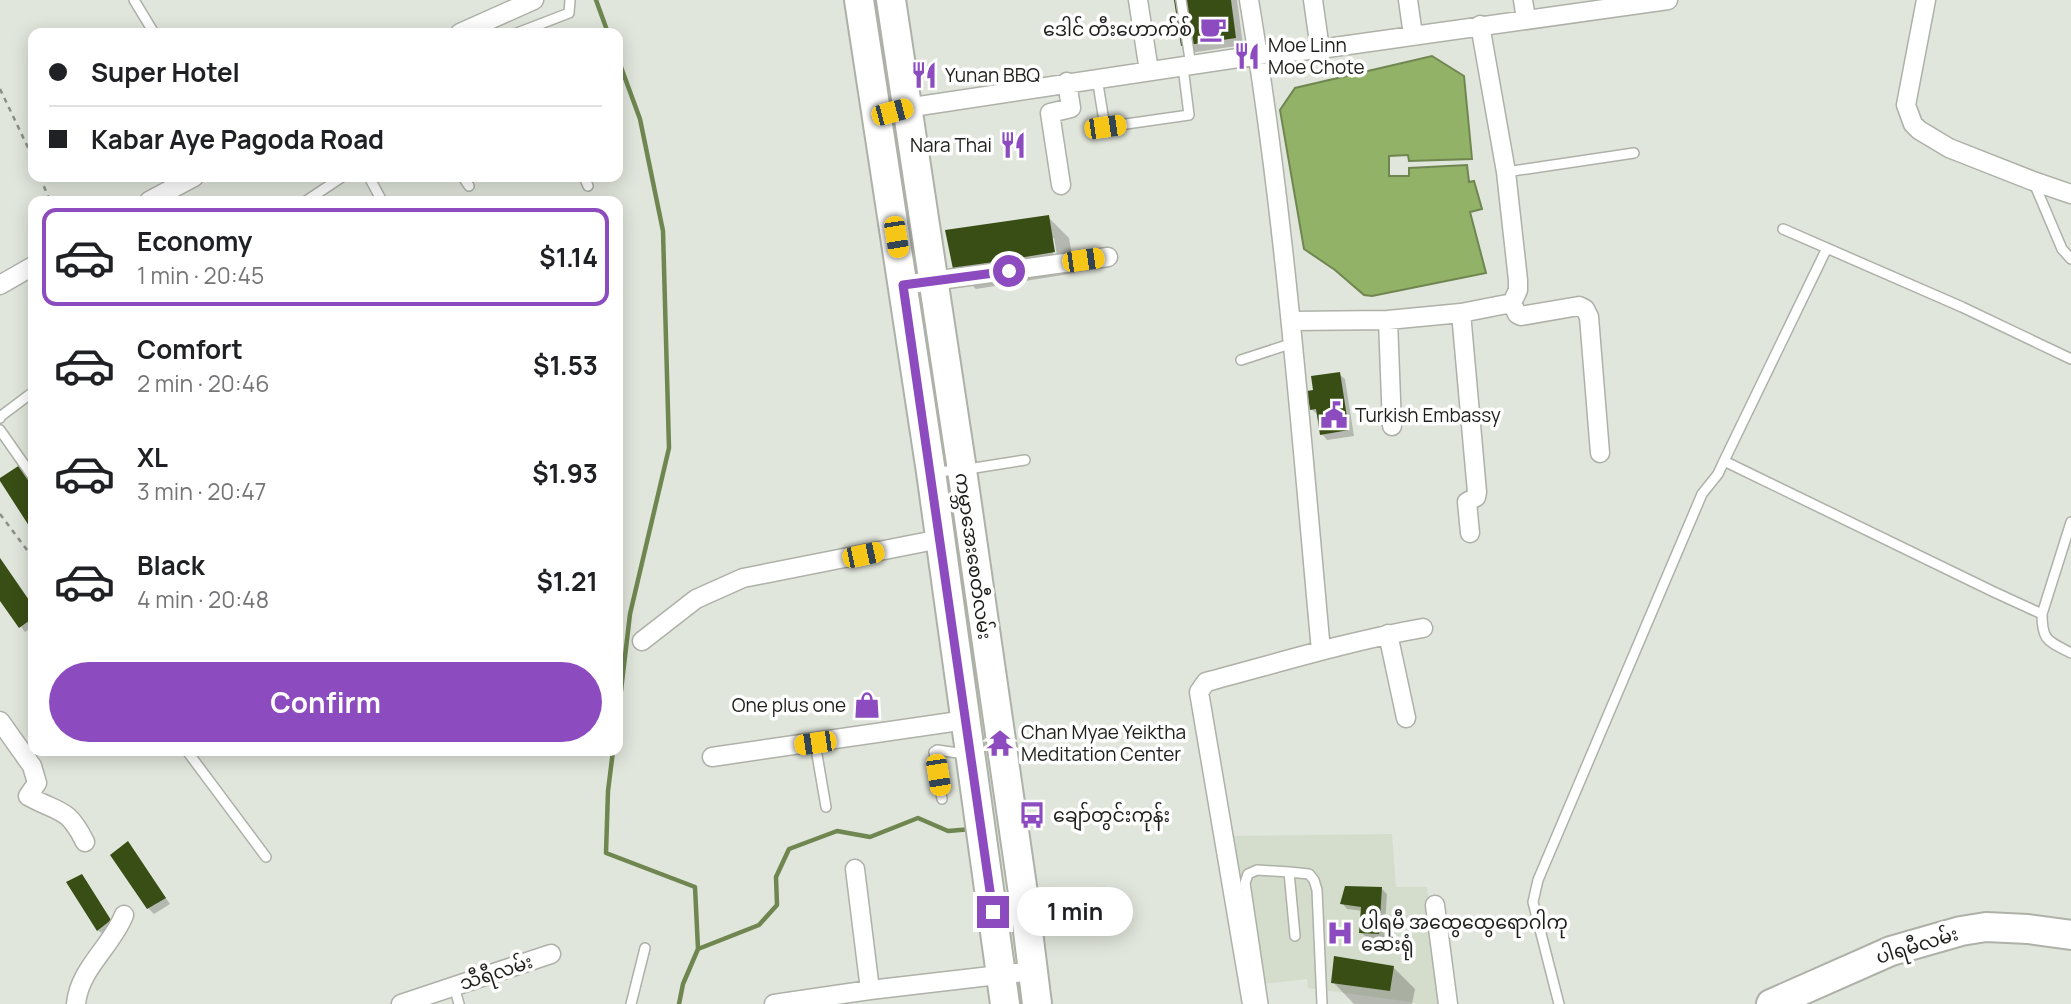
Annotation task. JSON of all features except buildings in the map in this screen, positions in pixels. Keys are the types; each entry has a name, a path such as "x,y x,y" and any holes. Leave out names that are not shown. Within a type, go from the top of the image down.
{"main road":[{"path":"859,0 940,539 982,717 971,755 1005,1004"},
{"name":"ကမ္ဘာအေးစေတီလမ်း","path":"891,0 962,470 982,717 1025,908 1037,1004"},
{"path":"993,912 1025,908"},
{"name":"ပါရမီလမ်း","path":"1771,1004 1891,951 1961,931 1986,927 2071,935"}],"street":[{"path":"471,28 534,0"},
{"path":"1138,0 1149,71"},
{"path":"1249,0 1291,321 1321,651"},
{"path":"1313,0 1320,49"},
{"path":"1408,0 1413,35"},
{"path":"1523,0 1526,19"},
{"path":"877,116 906,108 1067,82 1320,49 1609,4 1668,0"},
{"path":"1926,0 1906,105 1913,124 1948,148 2071,194"},
{"path":"1480,25 1506,172 1518,280 1518,290 1512,303 1517,314 1521,316 1579,306 1586,309 1589,317 1600,453"},
{"path":"1061,185 1050,113 1071,108 1067,82"},
{"path":"158,196 185,182"},
{"path":"903,285 1108,257"},
{"path":"0,285 28,269"},
{"path":"1291,321 1388,320 1461,313 1512,303"},
{"path":"1461,313 1477,492 1476,497 1467,502 1470,533"},
{"path":"1388,320 1392,426"},
{"path":"642,641 696,599 743,578 940,539"},
{"path":"1252,1004 1199,692 1206,682 1388,634 1423,628"},
{"path":"1388,634 1406,718"},
{"path":"712,757 982,717"},
{"path":"0,721 32,766 37,783 29,796 44,805 64,811 75,823 85,842"},
{"path":"855,869 870,990"},
{"path":"1435,905 1448,1004"},
{"path":"76,1004 82,982 93,962 118,930 124,915"},
{"name":"သီရီလမ်း","path":"401,1004 551,954"},
{"path":"774,1004 1033,971"}],"lane":[{"path":"134,0 151,28"},
{"path":"530,28 569,13 570,0"},
{"path":"1097,78 1105,127 1189,115 1181,0"},
{"path":"1506,172 1634,153"},
{"path":"2033,181 2063,249 2071,259"},
{"path":"314,196 334,182"},
{"path":"466,182 469,187"},
{"path":"1783,229 1962,307 2071,359"},
{"path":"1559,1004 1533,902 1538,880 1703,494 1718,474 1827,248"},
{"path":"1241,360 1293,343"},
{"path":"0,418 28,395"},
{"path":"0,429 28,470"},
{"path":"931,472 1025,460"},
{"path":"1724,461 2042,614"},
{"path":"2071,522 2042,614 2042,631 2050,642 2071,653"},
{"path":"815,743 826,807"},
{"path":"942,799 934,752 937,750 971,755"},
{"path":"191,756 265,857"},
{"path":"1263,1004 1245,883 1248,874 1257,870 1309,874 1314,880 1317,890 1322,1004"},
{"path":"1289,872 1295,936"},
{"path":"631,1004 645,948"},
{"path":"454,986 459,1004"}],"path":[{"path":"0,89 28,148"},
{"path":"0,514 28,551"}],"shaded area":[{"path":"1432,56 1464,76 1472,159 1409,161 1408,155 1389,156 1389,176 1409,176 1409,168 1467,165 1469,182 1474,181 1482,209 1470,212 1486,273 1372,296 1364,295 1335,270 1304,249 1280,110 1295,88"},
{"name":"ပါရမီ အထွေထွေရောဂါကု ဆေးရုံ","path":"1392,834 1396,887 1427,887 1442,1004 1417,1004 1308,988 1307,979 1254,985 1233,836"}],"waterway":[{"path":"596,0 606,28"},
{"path":"623,73 640,119 663,231 669,448 630,614 623,674"},
{"path":"612,756 606,853 695,887 698,949"},
{"path":"679,1004 683,984 698,949 759,925 777,905 776,877 789,849 837,831 870,837 918,818 948,831 972,829"}],"place":[{"name":"ဒေါင် တီးဟောက်စ်","path":"1213,29"},
{"name":"Moe Linn Moe Chote","path":"1247,56"},
{"name":"Yunan BBQ","path":"924,75"},
{"name":"Nara Thai","path":"1013,145"},
{"name":"Turkish Embassy","path":"1334,415"},
{"name":"One plus one","path":"867,705"},
{"name":"Chan Myae Yeiktha Meditation Center","path":"1000,743"},
{"name":"ချော်တွင်းကုန်း","path":"1032,815"},
{"name":"ပါရမီ အထွေထွေရောဂါကု ဆေးရုံ","path":"1340,933"}],"route":[{"path":"993,912 903,285 1009,271"}]}
